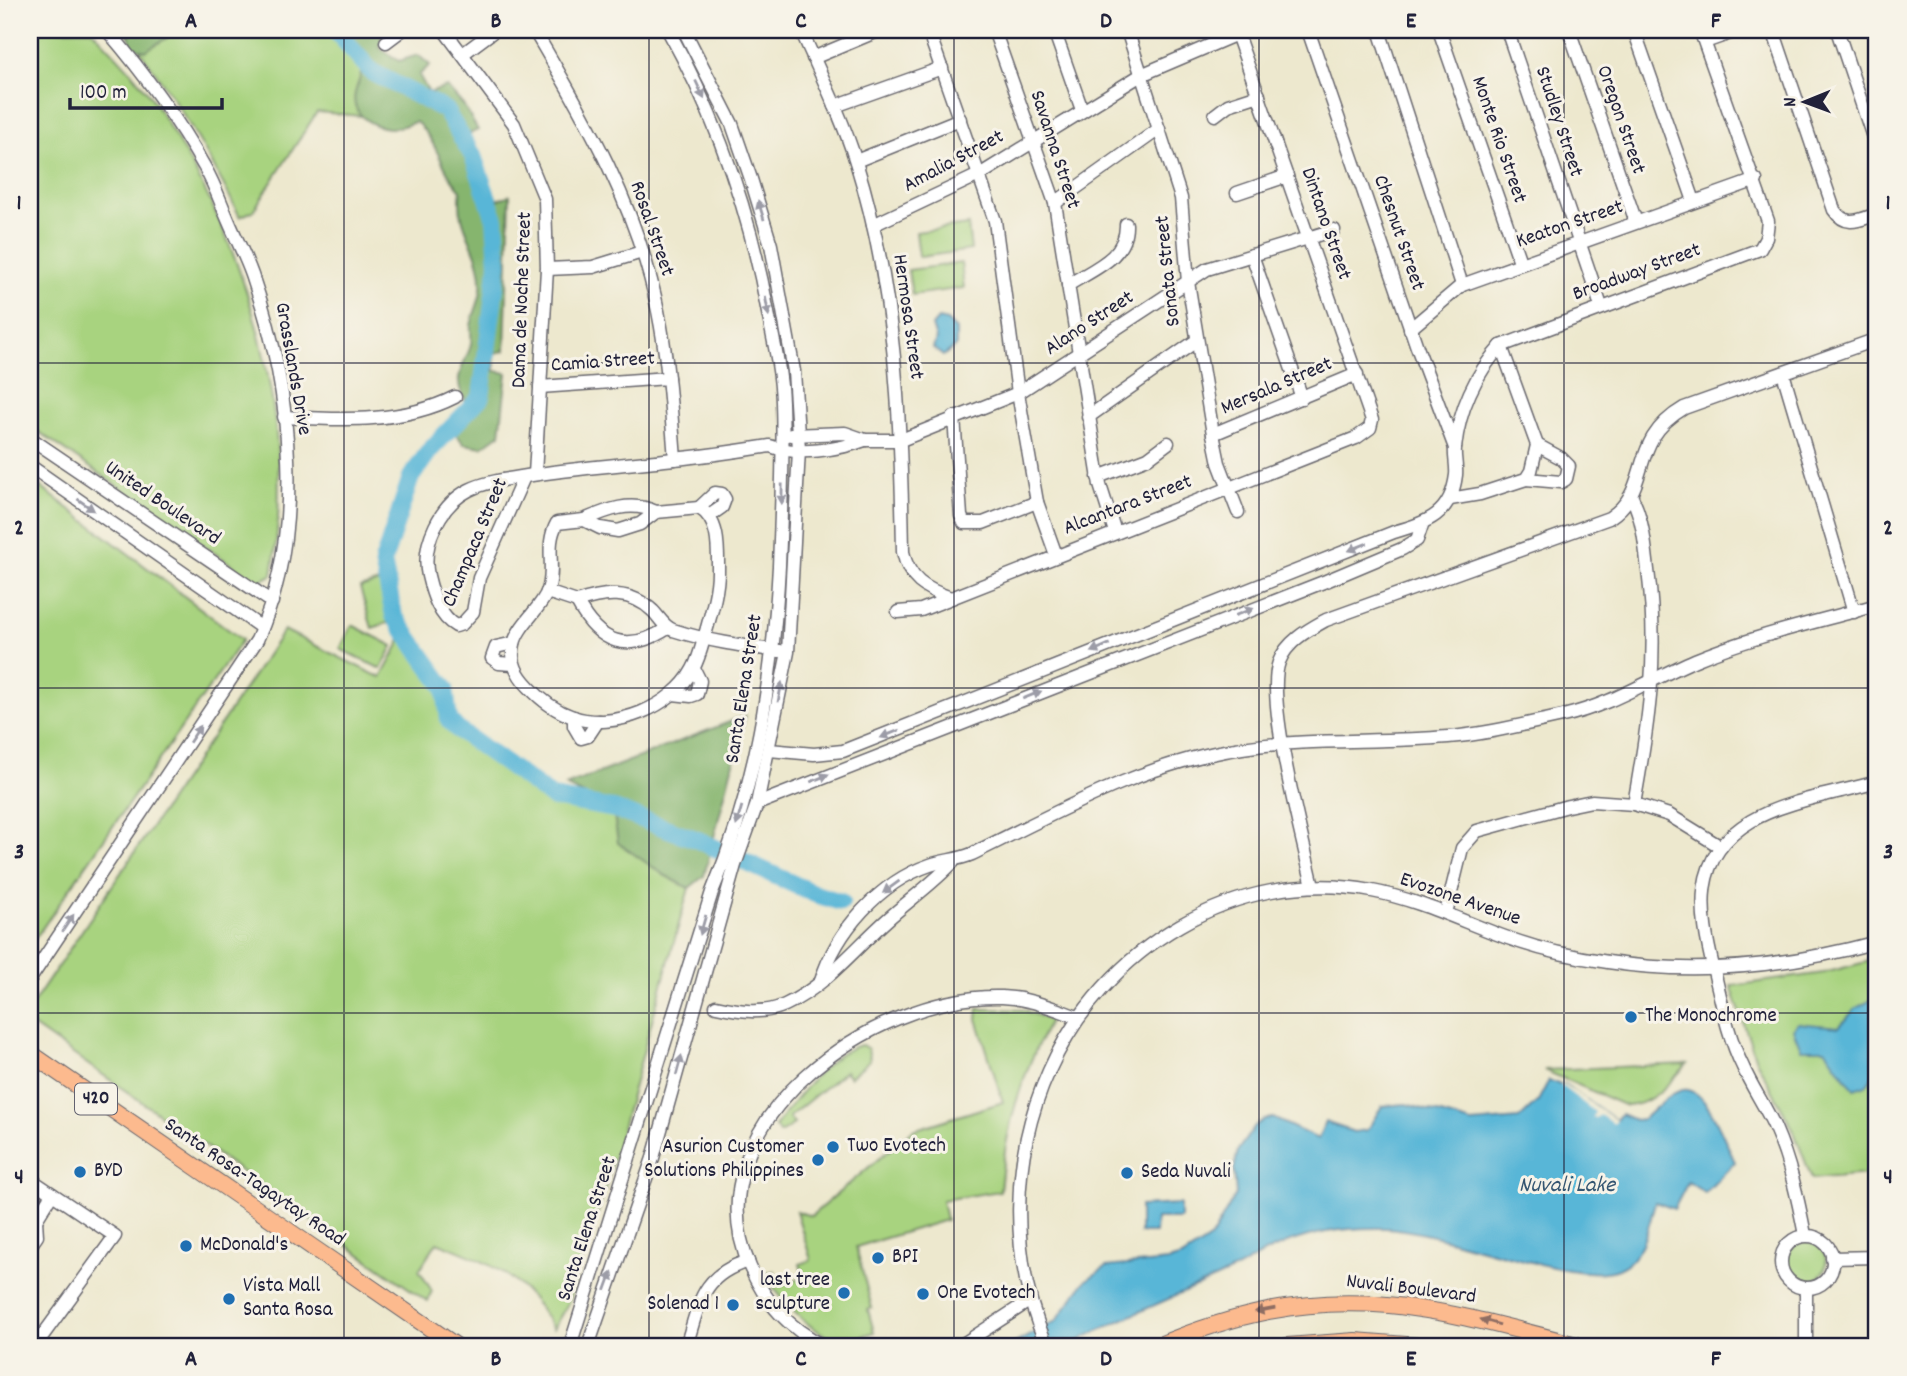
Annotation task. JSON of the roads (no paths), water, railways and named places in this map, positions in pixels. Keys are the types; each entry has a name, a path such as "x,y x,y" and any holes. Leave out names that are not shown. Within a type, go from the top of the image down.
{"main road":[{"name":"Santa Rosa-Tagaytay Road","path":"30,1054 456,1346"},
{"name":"Nuvali Boulevard","path":"1157,1346 1244,1314 1324,1302 1369,1301 1474,1317 1580,1346"},
{"path":"1287,1346 1355,1341 1419,1346"}],"street":[{"name":"Grasslands Drive","path":"30,979 248,654 272,602 285,535 287,455 284,417 272,346 254,280 207,171 152,82 107,30"},
{"path":"386,42 402,30"},
{"name":"Dama de Noche Street","path":"444,30 464,53 514,124 545,199 547,269 540,387 530,475"},
{"path":"464,53 495,30"},
{"name":"Rosal Street","path":"534,30 590,125 642,252 658,310 668,378 675,459"},
{"path":"668,30 717,128 756,247 780,379 782,436 776,449"},
{"name":"Santa Elena Street","path":"570,1346 634,1150 712,892 757,804 788,652 799,450 794,371 771,245 732,124 684,30"},
{"name":"Hermosa Street","path":"801,30 856,161 873,225 896,358 903,552 906,565 924,587 951,598"},
{"path":"813,58 880,30"},
{"path":"928,30 981,174 999,248 1018,393 1037,502 1056,555"},
{"name":"Savanna Street","path":"993,30 1055,203 1098,477 1115,532"},
{"path":"1054,30 1082,110"},
{"name":"Sonata Street","path":"1127,30 1181,198 1196,341 1213,434 1238,512"},
{"name":"Chesnut Street","path":"1308,30 1410,329 1455,448"},
{"path":"1379,30 1462,285"},
{"name":"Monte Rio Street","path":"1439,30 1520,262"},
{"name":"Studley Street","path":"1507,30 1601,306"},
{"name":"Oregon Street","path":"1569,30 1636,222"},
{"path":"1634,30 1694,201"},
{"path":"1702,36 1739,30"},
{"path":"1773,30 1833,210 1839,219 1851,223 1877,214"},
{"path":"1837,30 1877,149"},
{"name":"Amalia Street","path":"873,225 981,174 1141,75 1237,34"},
{"name":"Dintano Street","path":"1237,34 1371,411 1370,428"},
{"name":"Broadway Street","path":"1450,499 1456,474 1455,448 1472,385 1486,362 1501,346 1601,306 1760,249 1766,238 1768,222 1756,180 1702,36"},
{"path":"835,106 942,68"},
{"path":"1215,115 1228,105 1259,95"},
{"path":"856,161 960,119"},
{"path":"1055,203 1159,129"},
{"path":"1237,193 1287,176"},
{"name":"Keaton Street","path":"1410,329 1462,285 1520,262 1756,180"},
{"path":"1068,285 1115,256 1125,240 1126,224"},
{"name":"Alano Street","path":"865,440 901,440 1018,393 1207,269 1334,230"},
{"path":"547,269 593,267 642,252"},
{"path":"1252,255 1302,398"},
{"path":"1313,886 1274,695 1279,661 1303,632 1326,620 1590,526 1618,512 1632,496 1643,454 1653,434 1668,418 1684,408 1877,339"},
{"path":"1088,417 1196,341"},
{"path":"1501,346 1537,445 1526,479"},
{"path":"1783,373 1854,612"},
{"name":"Mersala Street","path":"1213,434 1357,374"},
{"name":"Camia Street","path":"540,387 668,378"},
{"path":"284,417 368,418 415,413 454,397"},
{"path":"954,417 961,516 964,523 983,523 1037,502"},
{"name":"Alcantara Street","path":"898,612 921,610 1356,438 1370,428"},
{"path":"782,436 845,433 865,440"},
{"name":"United Boulevard","path":"30,438 272,602"},
{"path":"530,475 776,449 845,448 865,440"},
{"path":"1098,477 1148,458 1168,443"},
{"path":"769,750 814,754 843,751 1394,532 1422,525 1441,512 1450,499 1480,494 1526,479 1560,482 1569,472 1569,466 1561,457 1537,445"},
{"name":"Santa Elena Street","path":"588,1346 653,1158 734,853 752,771 775,650 776,449"},
{"path":"54,484 69,465"},
{"name":"United Boulevard","path":"30,466 262,628"},
{"name":"Champaca Street","path":"530,475 479,578 473,612 462,624 450,623 432,593 427,569 428,546 436,525 449,504 469,490 530,475"},
{"path":"1632,496 1642,522 1653,611 1654,682 1646,744 1634,804"},
{"path":"632,506 656,512 704,512 716,536 718,575 704,639 694,668 673,694 637,713 614,720 598,721 574,717 535,694 519,678 513,664 514,643 547,592 552,576 549,545 552,533 557,523 584,520 614,508 632,506"},
{"path":"584,520 600,528 618,531 640,524 656,512"},
{"path":"757,804 1402,549 1417,540 1422,525"},
{"path":"547,592 577,602 611,594 629,595 646,604 668,628 704,639 788,652"},
{"path":"577,602 588,622 608,638 628,643 649,640 668,628"},
{"path":"716,1006 755,1012 784,1006 821,981 953,862 1085,796 1126,780 1208,755 1283,743 1449,737 1568,715 1654,682 1706,656 1877,605"},
{"path":"1140,632 1146,650"},
{"path":"513,664 499,663 492,658 496,648 514,643"},
{"path":"574,717 576,733 581,738 588,736 598,721"},
{"path":"1805,1235 1785,1154 1731,1038 1703,929 1701,901 1711,863 1721,847 1741,828 1765,814 1877,782"},
{"path":"1446,913 1462,848 1477,831 1580,803 1611,801 1634,804 1669,815 1721,847"},
{"path":"821,981 844,933 866,906 911,874 931,865 953,862"},
{"name":"Evozone Avenue","path":"1048,1346 1029,1301 1020,1240 1022,1156 1044,1081 1078,1017 1123,967 1166,932 1204,912 1248,896 1313,886 1371,891 1446,913 1549,951 1624,964 1713,969 1796,961 1877,942"},
{"path":"824,1346 803,1335 781,1317 758,1285 741,1242 739,1201 750,1156 776,1109 824,1058 891,1018 968,998 1002,997 1035,1001 1078,1017"},
{"path":"634,1150 653,1158"},
{"path":"30,1179 115,1236 35,1346"},
{"path":"30,1246 37,1236 33,1221 52,1194"},
{"path":"1805,1235 1824,1241 1832,1258 1829,1276 1815,1287 1807,1288 1790,1282 1780,1264 1788,1243 1805,1235"},
{"path":"1832,1258 1877,1257"},
{"path":"686,1346 700,1303 717,1274 748,1261"},
{"path":"1806,1346 1807,1288"},
{"path":"960,1346 1029,1301"}],"water":[{"path":"938,319 947,321 956,330 956,346 943,356 933,348 936,339 932,326"},
{"path":"1877,997 1877,1071 1866,1085 1854,1089 1825,1049 1801,1049 1793,1029 1797,1023 1839,1027 1856,1008"},
{"name":"Nuvali Lake","path":"1549,1080 1564,1084 1616,1120 1621,1114 1635,1120 1643,1119 1678,1091 1691,1091 1700,1097 1714,1117 1735,1162 1705,1193 1688,1182 1674,1209 1655,1202 1644,1240 1633,1258 1618,1269 1598,1272 1571,1270 1409,1231 1356,1228 1314,1234 1275,1248 1071,1346 1010,1346 1056,1321 1085,1281 1106,1267 1168,1261 1182,1257 1211,1238 1236,1194 1234,1169 1238,1150 1255,1126 1265,1119 1273,1118 1318,1139 1325,1122 1354,1132 1367,1130 1382,1106 1406,1104 1472,1123 1519,1119 1538,1101"},
{"path":"1180,1204 1180,1219 1156,1219 1155,1233 1140,1233 1140,1206"}],"waterway":[{"path":"335,30 372,72 445,110 473,156 495,219 498,264 481,397 430,450 411,477 383,562 394,616 445,688 449,720 457,729 553,798 614,809 698,840 815,894 841,902"}],"place":[{"name":"The Monochrome","path":"1631,1017"},
{"name":"Two Evotech","path":"833,1147"},
{"name":"Asurion Customer Solutions Philippines","path":"818,1160"},
{"name":"BYD","path":"80,1172"},
{"name":"Seda Nuvali","path":"1127,1173"},
{"name":"McDonald's","path":"186,1246"},
{"name":"BPI","path":"878,1258"},
{"name":"last tree sculpture","path":"844,1293"},
{"name":"One Evotech","path":"923,1294"},
{"name":"Vista Mall Santa Rosa","path":"229,1299"},
{"name":"Solenad 1","path":"733,1305"}]}
